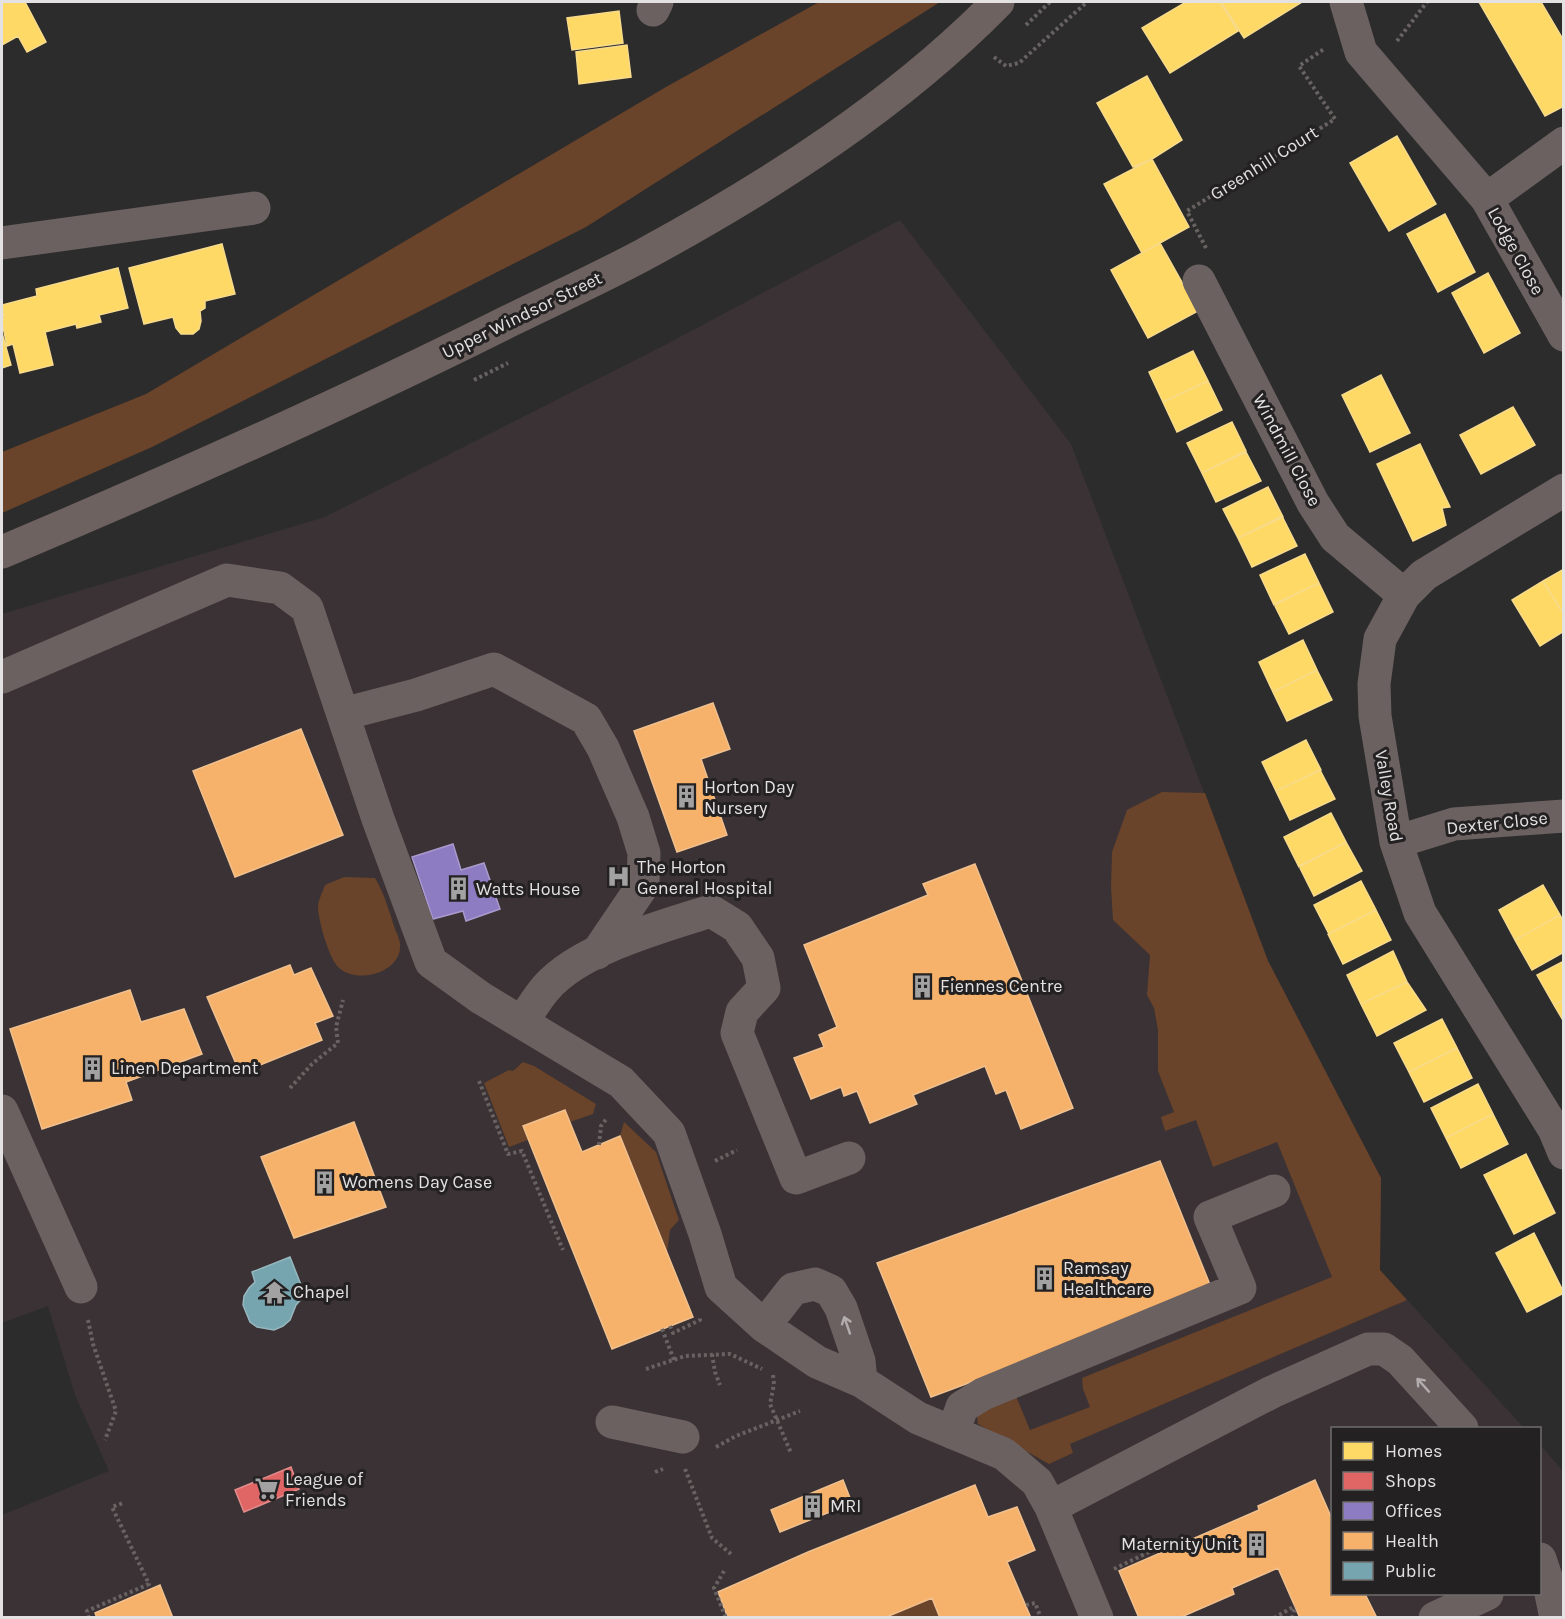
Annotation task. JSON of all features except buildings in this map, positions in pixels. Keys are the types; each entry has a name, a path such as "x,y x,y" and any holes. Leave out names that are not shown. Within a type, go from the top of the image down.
{"main road":[{"name":"Upper Windsor Street","path":"2,552 145,492 392,380 643,255 752,192 826,144 908,83 998,2"}],"street":[{"name":"Lodge Close","path":"1354,28 1487,199 1563,334"},
{"name":"Lodge Close","path":"1487,199 1563,143"},
{"path":"2,243 254,208"},
{"path":"2,225 86,211"},
{"name":"Windmill Close","path":"1199,281 1313,503 1335,537 1404,596"},
{"name":"Valley Road","path":"1563,490 1424,575 1404,596 1380,639 1374,684 1375,716 1396,842 1420,913 1554,1129 1563,1153"},
{"path":"2,677 227,580 280,588 307,608 378,819 431,962 481,998 621,1082 669,1133 721,1287 764,1326 818,1362 861,1382 918,1418 1004,1454 1037,1482 1051,1507 1097,1617"},
{"path":"343,714 416,695 494,669 586,719 603,748 633,817 644,853 643,885 597,953"},
{"name":"Dexter Close","path":"1396,842 1454,824 1563,816"},
{"path":"522,1022 546,987 578,961 649,930 711,911 737,927 758,958 764,988 742,1012 737,1033 796,1178 849,1158"},
{"path":"2,1111 81,1287"},
{"path":"953,1433 962,1407 983,1394 1240,1288 1210,1217 1274,1191"},
{"path":"764,1326 793,1290 815,1284 831,1291 841,1308 859,1360 861,1382"},
{"path":"1051,1507 1272,1392 1368,1349 1384,1349 1400,1360 1461,1427"},
{"path":"612,1422 687,1454"},
{"path":"1541,1566 1556,1617"},
{"path":"1435,1617 1483,1595"}],"path":[{"path":"994,57 1006,66 1019,63 1087,2"},
{"name":"Greenhill Court","path":"1199,281 1215,266 1187,211 1335,119 1299,66 1368,20 1396,44 1427,2"},
{"path":"290,1088 312,1064 338,1043 336,1028 343,1000"},
{"path":"479,1081 508,1154 522,1152 563,1250"},
{"path":"599,1145 601,1126 610,1113"},
{"path":"81,1287 93,1344 116,1411 105,1440"},
{"path":"662,1329 674,1360"},
{"path":"712,1354 720,1385"},
{"path":"645,1369 685,1356 730,1354 763,1370"},
{"path":"779,1375 773,1374 774,1384 770,1404 791,1453"},
{"path":"655,1472 687,1454 800,1411"},
{"path":"687,1454 712,1538 731,1554"},
{"path":"89,1617 87,1611 149,1584 112,1507 123,1503"},
{"path":"1110,1571 1151,1551"},
{"path":"724,1571 714,1588 726,1617"},
{"path":"1026,1605 1035,1603 1041,1617"},
{"path":"1274,1617 1295,1606 1292,1617"}],"shaded area":[{"path":"819,2 940,2 586,227 152,447 2,513 2,452 146,394 666,87"},
{"name":"The Horton General Hospital","path":"900,220 1071,444 1268,960 1381,1178 1380,1270 1523,1427 1331,1427 1331,1595 1541,1595 1541,1446 1563,1471 1563,1617 2,1617 2,1515 109,1471 75,1395 48,1306 2,1323 2,614 325,517 661,347"},
{"path":"1162,792 1205,793 1268,961 1381,1178 1380,1270 1407,1300 1070,1444 1073,1453 1049,1464 978,1424 977,1416 981,1409 1016,1396 1030,1430 1090,1407 1083,1389 1082,1378 1332,1277 1277,1142 1213,1167 1196,1120 1165,1131 1161,1117 1174,1112 1158,1071 1158,1030 1154,1008 1147,995 1150,955 1113,920 1111,887 1112,852 1127,810"},
{"path":"344,877 375,878 399,938 398,956 393,964 376,974 355,975 338,967 331,956 325,938 318,913 318,904 325,885"},
{"path":"523,1062 534,1066 596,1104 593,1114 570,1122 564,1110 523,1126 528,1140 509,1147 484,1083 509,1070 513,1071"},
{"path":"624,1122 656,1152 679,1220 670,1230 667,1253 620,1136"},
{"path":"932,1598 940,1618 884,1618"}],"place":[{"name":"Horton Day Nursery","path":"686,797"},
{"name":"The Horton General Hospital","path":"619,877"},
{"name":"Watts House","path":"458,889"},
{"name":"Fiennes Centre","path":"922,986"},
{"name":"Linen Department","path":"93,1068"},
{"name":"Womens Day Case","path":"324,1182"},
{"name":"Ramsay Healthcare","path":"1045,1278"},
{"name":"Chapel","path":"275,1292"},
{"name":"League of Friends","path":"267,1489"},
{"name":"MRI","path":"812,1506"},
{"name":"Maternity Unit","path":"1257,1544"}]}
